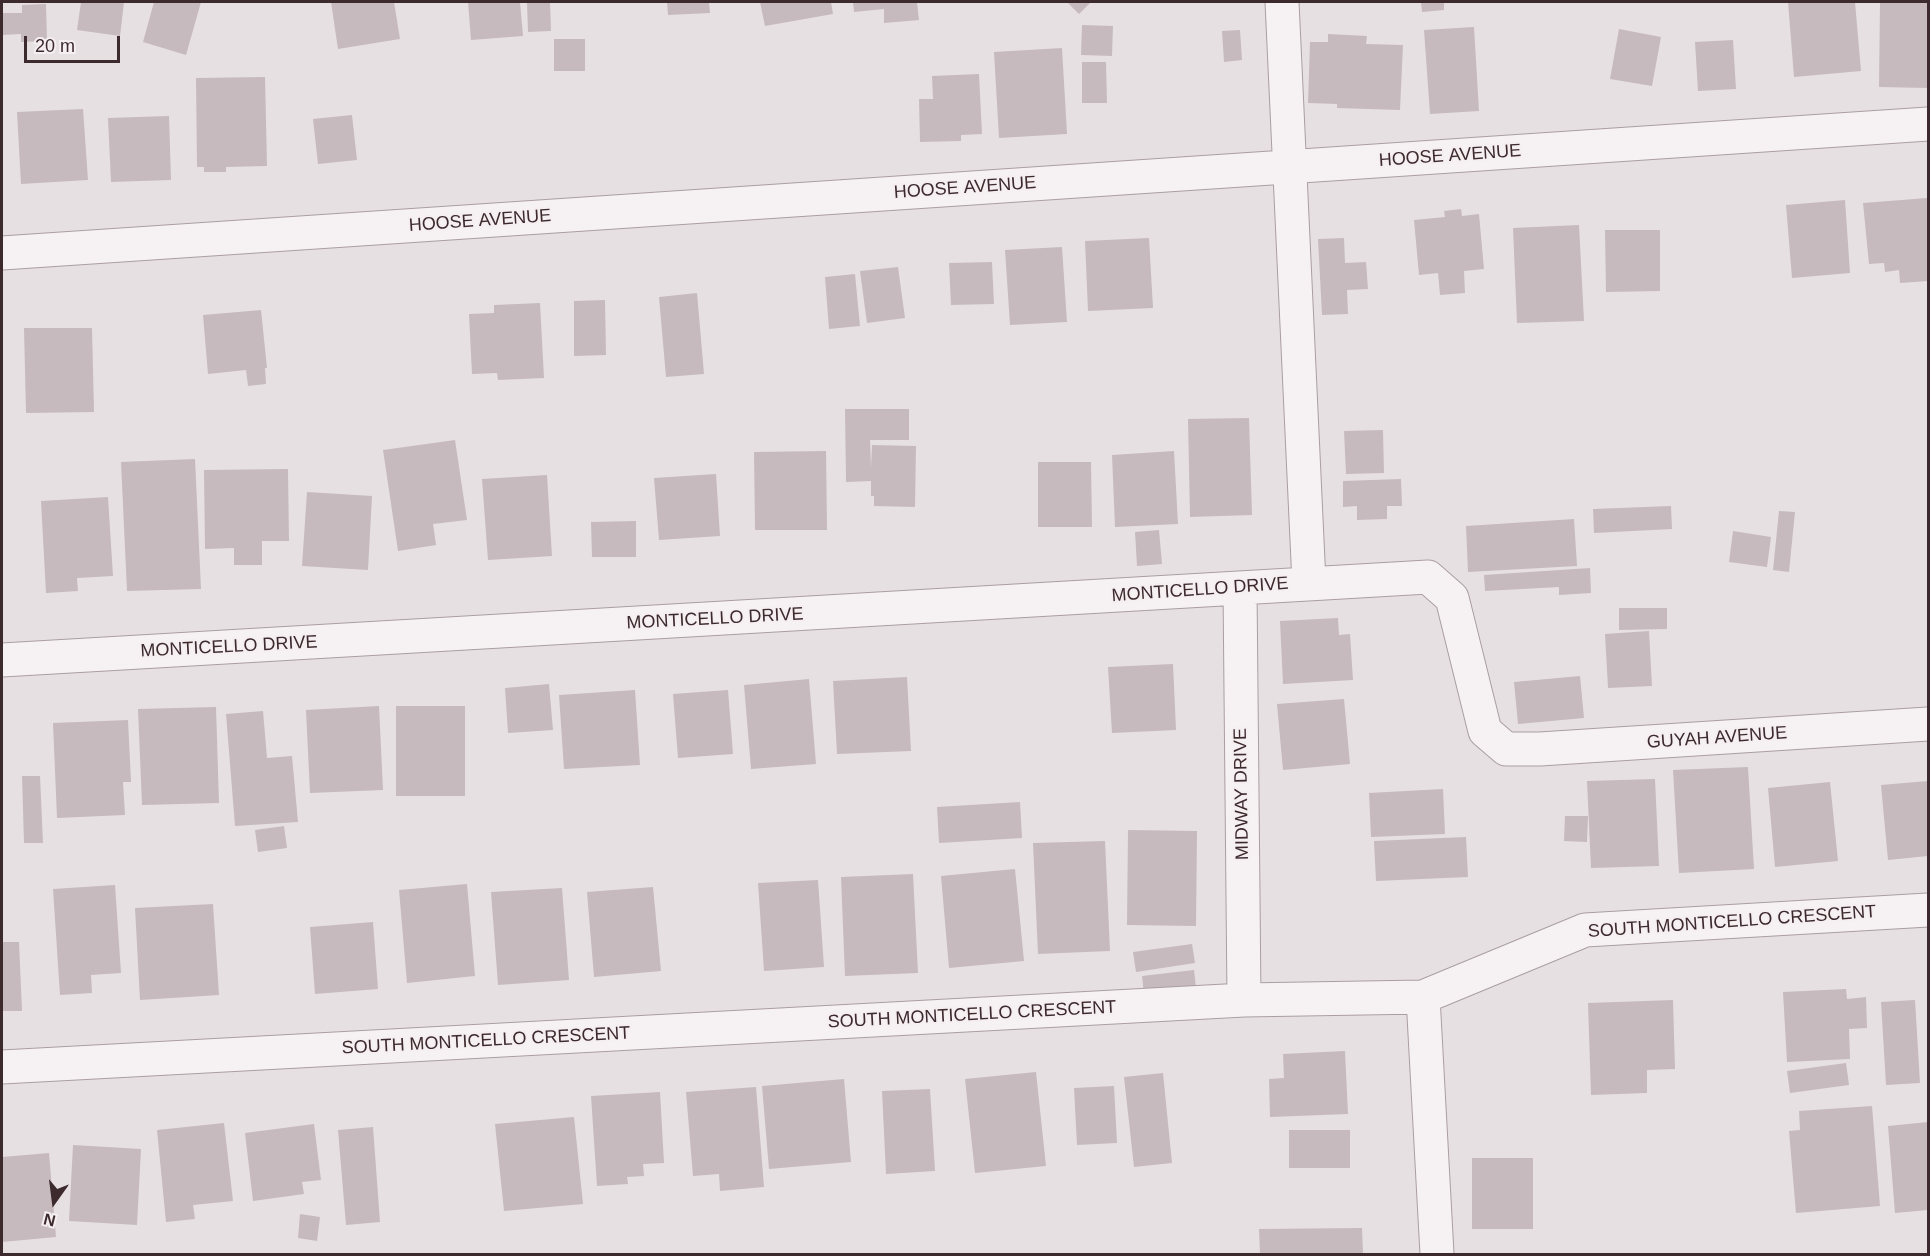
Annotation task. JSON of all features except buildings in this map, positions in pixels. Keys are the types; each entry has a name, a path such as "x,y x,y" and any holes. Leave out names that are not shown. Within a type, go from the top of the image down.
{"street":[{"path":"1282,2 1309,583"},
{"name":"HOOSE AVENUE","path":"2,253 1929,124"},
{"name":"MONTICELLO DRIVE","path":"2,660 1428,577 1452,598 1485,731 1506,749"},
{"name":"MIDWAY DRIVE","path":"1240,588 1245,1000"},
{"name":"GUYAH AVENUE","path":"1506,749 1540,749 1929,724"},
{"name":"SOUTH MONTICELLO CRESCENT","path":"2,1067 1245,1000 1423,997 1585,930 1929,910"},
{"path":"1423,997 1437,1254"}]}
